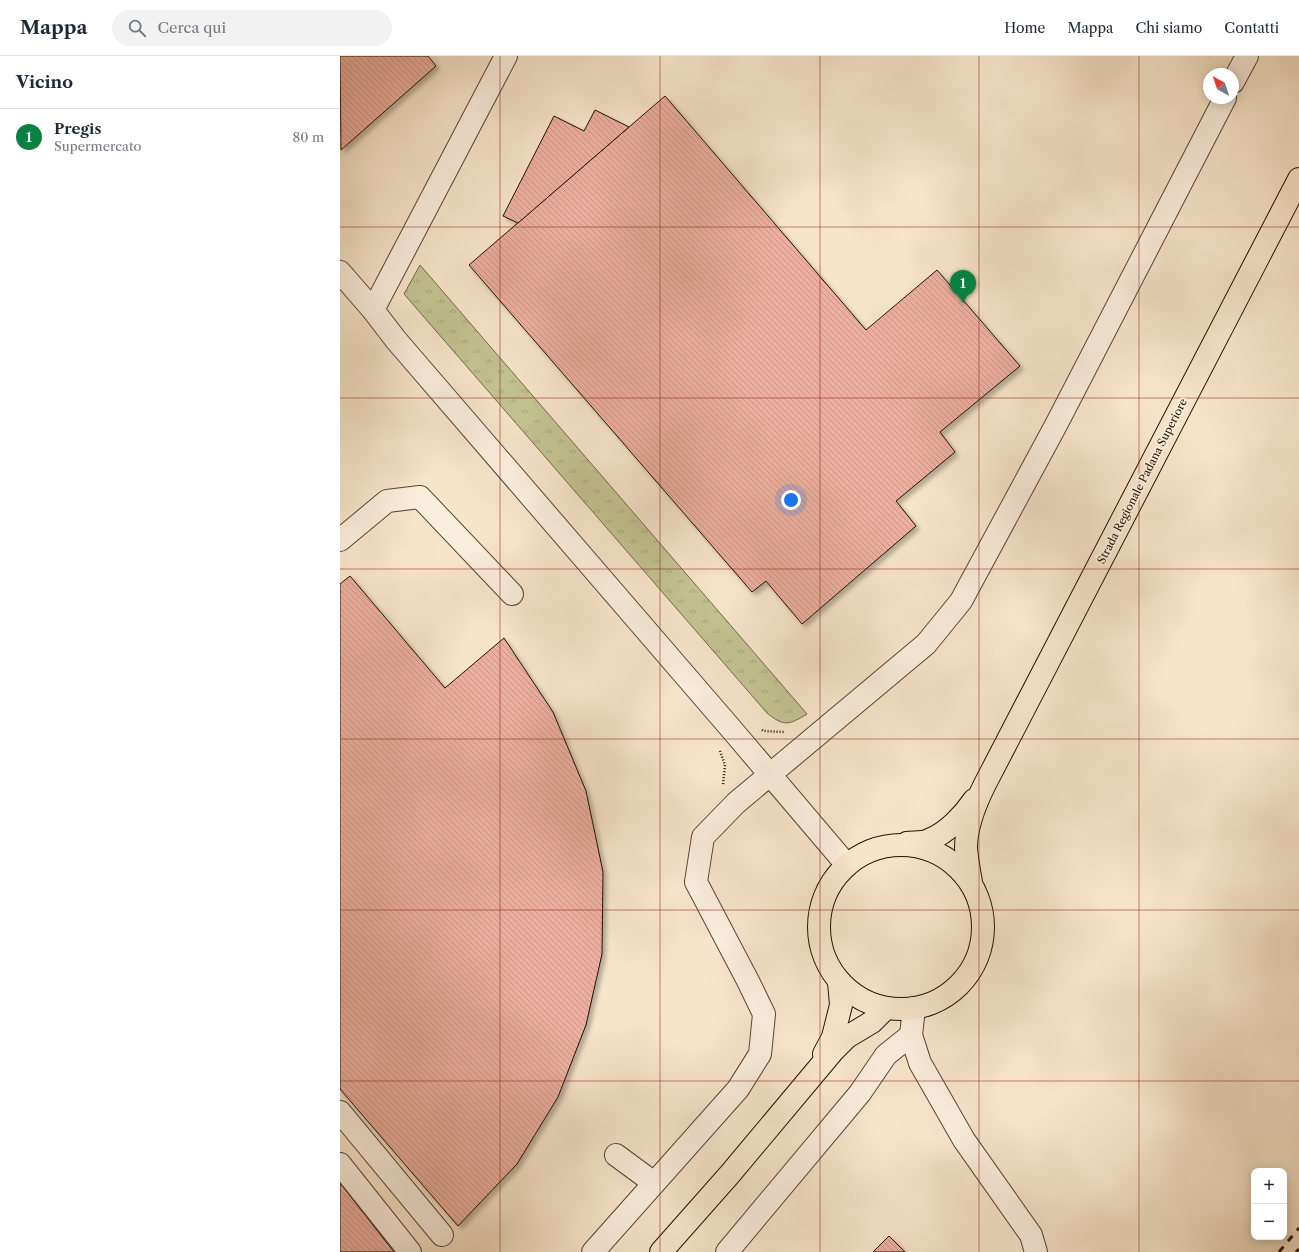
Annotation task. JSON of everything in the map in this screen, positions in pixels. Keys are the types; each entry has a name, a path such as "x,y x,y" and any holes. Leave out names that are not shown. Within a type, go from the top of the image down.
{"main road":[{"name":"Strada Regionale Padana Superiore","path":"971,882 966,846 970,824 978,798 1299,179"},
{"name":"Strada Regionale Padana Superiore","path":"902,844 928,840 943,832 971,805 985,784"},
{"path":"902,844 922,847 941,854 958,867 971,882 981,907 983,934 976,961 961,983 940,1000 914,1008 886,1008 860,999 839,982 825,960 818,935 820,909 829,885 846,864 863,853 882,846 902,844"},
{"path":"791,1102 825,1052 833,1037 841,1005 839,982"},
{"path":"661,1252 838,1046 847,1037 872,1022 886,1008"}],"street":[{"path":"373,310 506,56"},
{"path":"1239,71 1247,56"},
{"path":"593,1252 738,1089 760,1054 764,1014 748,980 696,882 703,837 736,803 926,644 961,601 1056,425 1222,104"},
{"path":"342,279 373,310 396,340 725,737 770,774 846,864"},
{"path":"340,540 387,501 420,497 512,594"},
{"path":"914,1008 911,1035 920,1063 964,1140 1031,1235 1036,1252"},
{"path":"727,1252 860,1093 886,1055 911,1035"},
{"path":"340,1112 442,1235"},
{"path":"616,1155 654,1183"},
{"path":"340,1164 410,1252"}],"path":[{"path":"758,725 763,731 783,732 790,730"},
{"path":"719,790 723,785 725,737"}],"green space":[{"path":"420,265 807,714 787,723 778,721 767,713 404,294"}],"building":[{"path":"340,56 428,56 436,66 341,150"},
{"path":"665,96 866,330 937,270 1020,366 940,432 955,452 896,501 916,526 802,624 766,581 752,592 469,265"},
{"path":"595,110 629,127 518,223 503,216 554,116 584,131"},
{"path":"350,576 445,688 504,638 553,712 586,791 603,872 602,954 586,1025 558,1097 517,1164 458,1226 340,1089 340,584"},
{"path":"340,1183 394,1252 340,1252"},
{"path":"889,1236 905,1252 873,1252"}],"railway":[{"path":"1279,1252 1299,1228"},
{"path":"1296,1252 1299,1249"}],"place":[{"name":"Pregis","path":"963,303"}]}
